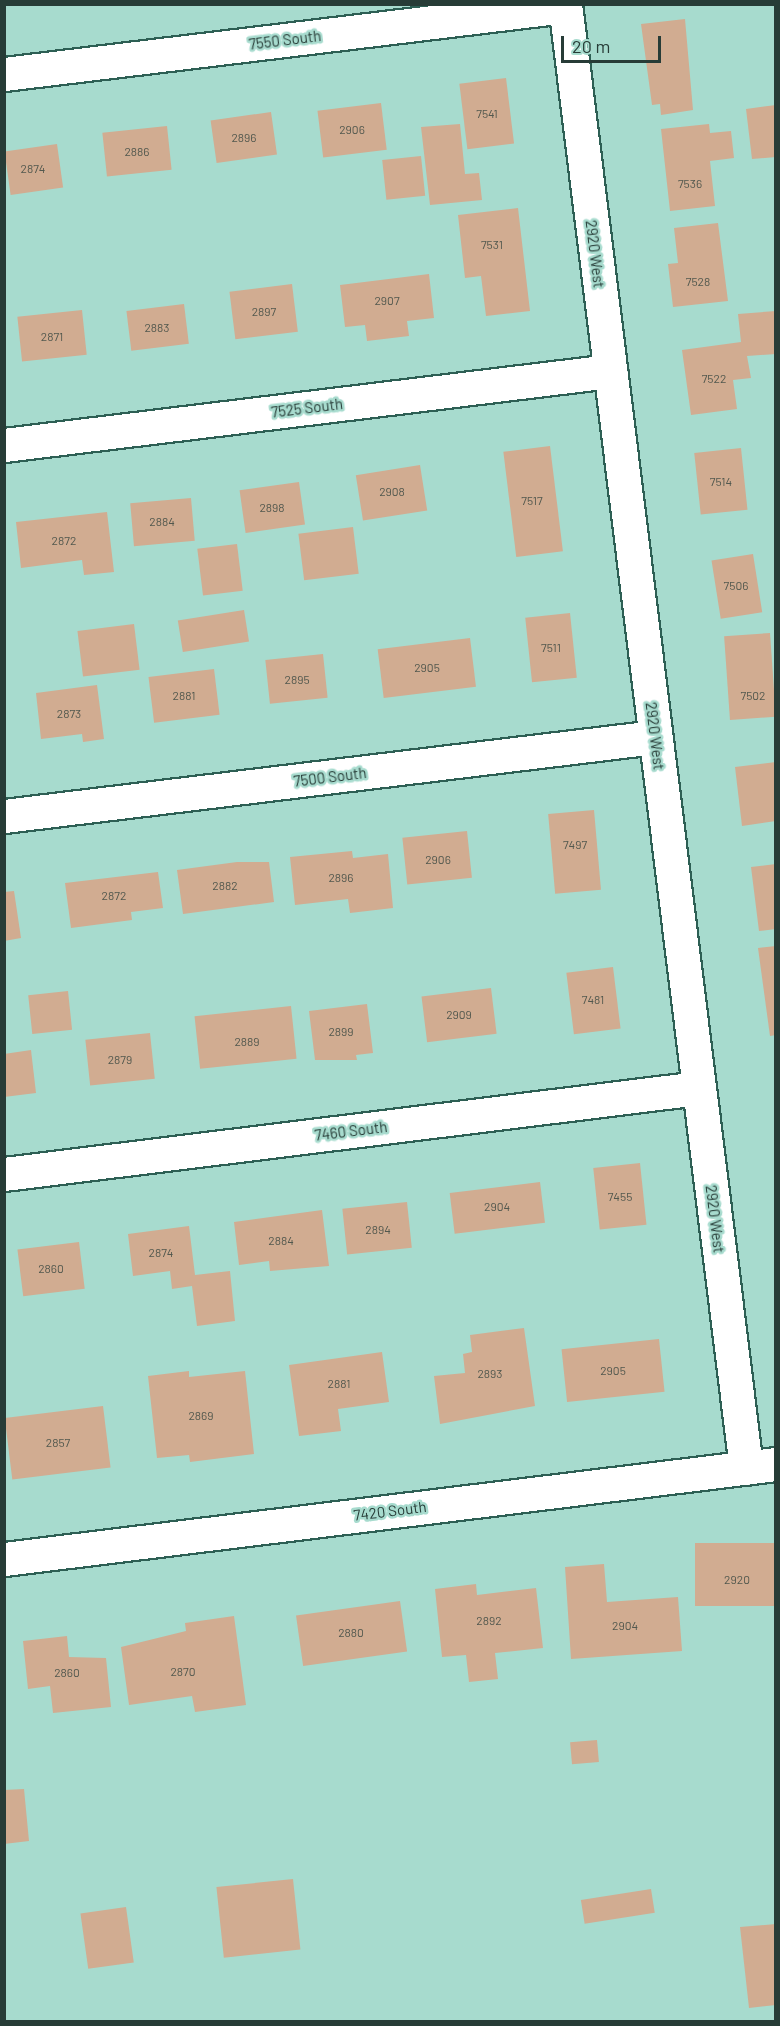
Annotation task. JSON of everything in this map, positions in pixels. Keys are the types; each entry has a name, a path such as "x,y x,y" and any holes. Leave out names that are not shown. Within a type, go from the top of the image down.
{"street":[{"name":"7550 South","path":"4,74 565,5"},
{"name":"2920 West","path":"565,5 698,1088 761,1466"},
{"name":"7525 South","path":"4,445 610,370"},
{"name":"7500 South","path":"4,816 655,737"},
{"name":"7460 South","path":"4,1174 698,1088"},
{"name":"7420 South","path":"4,1559 761,1466"}],"building":[{"path":"685,19 693,110 661,115 660,104 652,105 641,24"},
{"path":"506,78 514,144 467,149 459,84"},
{"path":"381,103 387,150 323,157 317,111"},
{"path":"776,105 776,157 752,159 746,109"},
{"path":"271,112 277,155 217,163 211,120"},
{"path":"460,124 465,174 479,173 482,200 430,205 421,127"},
{"path":"709,124 710,133 731,131 734,158 710,161 715,206 670,211 661,129"},
{"path":"167,126 172,170 107,177 102,133"},
{"path":"57,144 63,188 11,195 5,151"},
{"path":"421,156 425,196 386,200 382,160"},
{"path":"518,208 530,311 486,316 481,276 465,278 458,215"},
{"path":"718,223 728,301 673,307 668,264 678,263 674,228"},
{"path":"429,274 434,318 407,321 409,336 367,341 365,325 345,327 340,285"},
{"path":"292,284 298,332 235,339 229,292"},
{"path":"184,304 189,344 131,351 126,311"},
{"path":"82,310 87,355 22,362 17,317"},
{"path":"776,311 776,354 747,356 751,378 733,380 737,409 691,415 682,350 741,342 738,314"},
{"path":"550,446 563,551 516,557 503,452"},
{"path":"741,448 747,510 701,515 694,453"},
{"path":"420,465 427,510 363,521 356,475"},
{"path":"299,482 305,525 246,533 240,490"},
{"path":"191,498 195,541 134,546 130,503"},
{"path":"107,512 114,572 84,575 82,560 21,568 16,522"},
{"path":"353,527 359,574 304,580 298,534"},
{"path":"237,544 243,591 203,596 197,549"},
{"path":"753,554 762,612 721,619 712,561"},
{"path":"244,610 249,642 183,652 178,620"},
{"path":"570,613 577,678 532,682 525,618"},
{"path":"134,624 140,670 83,677 77,631"},
{"path":"770,633 776,717 730,720 724,636"},
{"path":"470,638 476,687 384,698 378,649"},
{"path":"323,654 328,698 270,704 265,660"},
{"path":"214,669 220,715 154,723 148,677"},
{"path":"97,685 104,739 83,742 82,734 41,739 36,693"},
{"path":"776,762 776,821 742,826 735,767"},
{"path":"594,810 601,890 555,894 548,814"},
{"path":"467,831 472,878 407,885 402,838"},
{"path":"352,851 353,858 388,854 393,908 350,913 348,899 295,905 290,857"},
{"path":"237,862 269,862 274,902 183,914 177,870"},
{"path":"776,864 776,929 759,931 751,867"},
{"path":"158,872 163,908 131,912 132,920 71,928 65,883"},
{"path":"14,891 21,938 4,941 4,892"},
{"path":"776,946 776,1035 770,1036 758,948"},
{"path":"613,967 621,1029 574,1034 566,973"},
{"path":"491,988 497,1034 427,1042 422,997"},
{"path":"68,991 72,1030 32,1034 28,995"},
{"path":"367,1004 373,1053 356,1055 357,1060 315,1060 309,1011"},
{"path":"291,1006 297,1059 200,1069 195,1016"},
{"path":"150,1033 155,1079 90,1086 85,1040"},
{"path":"31,1050 36,1093 4,1097 4,1054"},
{"path":"640,1163 646,1225 600,1230 593,1168"},
{"path":"540,1182 545,1223 455,1234 450,1193"},
{"path":"407,1202 412,1248 347,1255 342,1209"},
{"path":"322,1210 329,1266 270,1271 269,1261 239,1265 234,1222"},
{"path":"189,1226 195,1275 230,1271 235,1321 197,1326 192,1286 172,1289 170,1271 133,1276 128,1234"},
{"path":"79,1242 85,1289 23,1296 17,1250"},
{"path":"524,1328 535,1406 440,1424 434,1376 465,1373 463,1354 472,1352 470,1335"},
{"path":"659,1339 665,1392 567,1402 562,1349"},
{"path":"382,1352 389,1402 338,1409 341,1431 299,1436 289,1365"},
{"path":"189,1371 189,1377 245,1371 254,1454 190,1462 189,1455 157,1458 148,1376"},
{"path":"103,1406 111,1468 12,1480 5,1418"},
{"path":"695,1543 776,1543 776,1606 695,1606"},
{"path":"604,1564 607,1602 678,1597 682,1651 571,1659 565,1567"},
{"path":"476,1584 477,1595 536,1588 543,1648 495,1653 498,1679 469,1682 466,1655 442,1657 435,1589"},
{"path":"400,1601 407,1652 303,1666 296,1616"},
{"path":"234,1616 246,1705 195,1712 192,1696 129,1705 121,1647 186,1631 185,1623"},
{"path":"67,1636 69,1657 106,1658 111,1707 53,1713 50,1686 28,1689 23,1641"},
{"path":"597,1740 599,1762 572,1764 570,1742"},
{"path":"24,1789 29,1841 4,1844 4,1790"},
{"path":"293,1879 300,1950 224,1958 216,1887"},
{"path":"651,1889 655,1913 585,1924 581,1900"},
{"path":"126,1907 134,1962 88,1969 80,1913"},
{"path":"776,1924 776,2005 749,2008 740,1927"}]}
